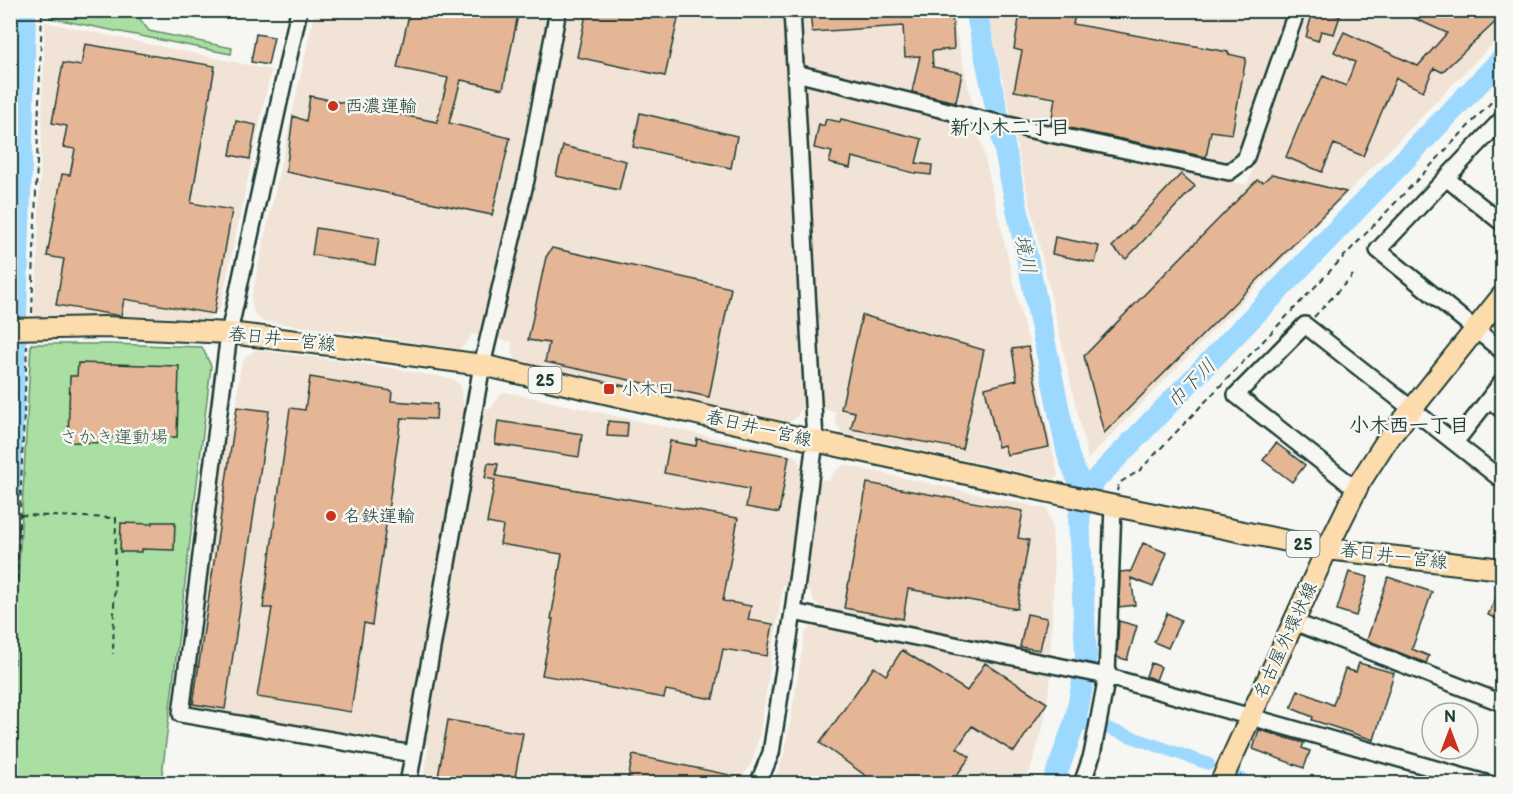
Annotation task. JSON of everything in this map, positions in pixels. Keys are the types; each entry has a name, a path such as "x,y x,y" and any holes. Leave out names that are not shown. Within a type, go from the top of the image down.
{"main road":[{"name":"名古屋外環状線","path":"1220,783 1356,489 1385,443 1503,296"},
{"name":"春日井一宮線","path":"24,329 104,327 229,333 482,365 815,441 1109,505 1327,549 1503,569"}],"street":[{"path":"300,10 229,333 181,714 413,754"},
{"path":"408,783 482,365 526,180 558,10"},
{"path":"758,783 771,753 794,612 815,441 792,10"},
{"path":"796,73 980,119 1229,172 1245,160 1297,10"},
{"path":"1503,119 1378,250 1503,351"},
{"path":"1446,178 1503,223"},
{"path":"1356,489 1236,395 1305,325 1503,480"},
{"path":"1461,435 1503,382"},
{"path":"1489,399 1503,410"},
{"path":"1082,783 1092,755 1105,676 1109,505"},
{"path":"794,612 1105,676 1489,783"},
{"path":"1294,622 1503,703"}],"path":[{"path":"10,738 21,515 24,329 42,10"},
{"path":"1109,505 1119,483 1139,471 1503,91"},
{"path":"1305,325 1353,275"},
{"path":"10,517 21,515 116,518 113,654"}],"shaded area":[{"path":"315,11 951,11 1025,332 1029,340 1058,476 1053,479 845,434 836,425 835,411 804,406 788,423 533,368 515,360 512,342 472,334 465,345 458,349 451,349 376,336 261,321 254,313 251,299"},
{"path":"987,11 1286,11 1236,157 1229,164 1219,165 1012,119"},
{"path":"1308,11 1502,11 1502,34 1088,459 1014,134 1247,185"},
{"path":"45,22 271,70 220,309 209,319 35,316 33,310 37,278"},
{"path":"256,350 366,364 453,379 460,385 463,404 491,409 500,395 506,392 794,455 799,460 801,475 829,481 833,473 844,465 1047,509 1052,527 1054,574 1050,658 824,609 814,602 811,592 783,585 759,737 753,759 740,783 423,783 429,745 399,745 198,713 187,698 210,496 237,403 240,369 246,356"},
{"path":"814,623 1052,670 1043,727 1030,771 1024,783 772,784 784,755 805,633"}],"green space":[{"path":"50,11 134,11 149,31 232,48 231,54 50,18"},
{"name":"さかき運動場","path":"31,344 202,347 211,366 161,783 11,784 11,714"}],"building":[{"name":"西濃運輸","path":"410,10 519,10 503,89 461,80 449,123 510,138 492,215 286,172 293,116 306,121 310,96 437,122 448,78 397,68"},
{"path":"587,10 680,10 665,76 577,57"},
{"path":"810,10 952,10 954,49 932,51 933,67 962,73 956,102 912,92 920,56 905,57 903,26 812,32"},
{"path":"1032,10 1050,10 1075,15 1073,24 1228,52 1228,54 1246,58 1232,134 1211,131 1206,157 1051,124 1055,98 1014,91 1022,51 1014,49 1020,13 1031,15"},
{"path":"1313,10 1340,16 1334,34 1321,31 1318,41 1306,37"},
{"path":"1396,10 1503,10 1503,15 1442,72 1434,68 1423,91 1396,78 1363,156 1334,144 1322,172 1286,157 1305,111 1323,76 1346,86 1355,62 1334,52 1344,32 1418,66 1447,33"},
{"path":"256,34 274,37 268,65 251,62"},
{"path":"85,44 215,66 191,203 232,210 214,314 124,299 121,316 56,305 64,259 47,256 62,174 70,175 75,149 63,147 67,126 52,123 63,63 81,66"},
{"path":"640,113 737,136 731,168 633,147"},
{"path":"826,119 840,122 841,119 922,139 916,163 932,165 931,175 914,173 852,157 850,168 829,163 832,152 814,148 819,124 824,126"},
{"path":"236,121 256,125 250,159 230,155"},
{"path":"563,146 626,161 619,190 556,176"},
{"path":"1181,174 1195,186 1126,259 1112,247"},
{"path":"1272,174 1346,192 1104,433 1084,356 1257,180 1263,182"},
{"path":"316,228 379,238 375,265 312,255"},
{"path":"1055,237 1099,246 1095,263 1052,254"},
{"path":"552,248 731,288 709,397 545,362 549,343 528,340 546,257"},
{"path":"862,315 984,350 962,449 851,429 855,412 841,409"},
{"path":"1028,347 1049,447 1007,455 1004,445 998,447 985,388 1017,380 1012,349"},
{"path":"78,363 179,366 177,437 110,437 109,443 68,442 70,376 77,376"},
{"name":"名鉄運輸","path":"310,377 392,391 391,401 437,404 436,419 401,418 372,625 364,623 351,712 257,697 272,608 263,608 290,408 305,410"},
{"path":"237,407 269,411 225,709 193,704"},
{"path":"498,421 582,434 579,457 495,444"},
{"path":"608,421 628,423 627,437 607,436"},
{"path":"697,439 789,456 779,513 746,507 749,489 664,473 670,441 696,446"},
{"path":"1276,443 1305,465 1292,482 1263,460"},
{"path":"488,463 498,464 496,476 738,518 723,601 751,606 748,620 773,624 767,656 723,649 713,699 666,690 664,698 542,675 562,554 500,544 503,526 487,523 495,480 485,478"},
{"path":"867,483 1023,511 1018,538 1029,540 1017,609 908,589 903,619 844,608"},
{"path":"152,522 175,522 174,550 141,549 141,552 120,552 121,523 152,524"},
{"path":"1143,543 1167,553 1153,587 1131,578 1135,605 1119,607 1120,572 1130,571 1130,573"},
{"path":"1349,572 1368,577 1356,616 1337,610"},
{"path":"1388,577 1432,592 1412,649 1429,656 1426,663 1367,640"},
{"path":"1495,600 1503,603 1503,622 1488,615"},
{"path":"1167,613 1181,620 1168,648 1154,642"},
{"path":"1027,614 1047,618 1040,650 1020,647"},
{"path":"1119,621 1137,626 1127,660 1117,657"},
{"path":"902,650 967,691 985,663 1047,703 1014,752 972,726 957,748 970,757 951,783 876,783 820,743 874,667 886,675"},
{"path":"1151,663 1161,667 1156,680 1146,676"},
{"path":"1359,663 1394,673 1374,740 1312,720 1313,717 1291,708 1298,690 1333,705 1345,669 1356,672"},
{"path":"448,720 523,733 514,783 466,781 466,783 437,783"},
{"path":"1259,730 1304,743 1302,748 1310,751 1304,768 1253,749"},
{"path":"633,755 730,775 729,783 627,783"}],"waterway":[{"path":"10,491 25,10"},
{"name":"境川","path":"976,10 1068,455 1084,494"},
{"name":"巾下川","path":"1053,784 1075,722 1086,654 1079,518 1084,494 1502,59"},
{"path":"1075,722 1109,729 1209,764"},
{"path":"1239,778 1252,784"}],"place":[{"name":"西濃運輸","path":"333,106"},
{"name":"小木口","path":"609,389"},
{"name":"名鉄運輸","path":"331,516"}],"district":[{"name":"新小木二丁目","path":"1010,127"},
{"name":"小木西一丁目","path":"1409,425"}]}
